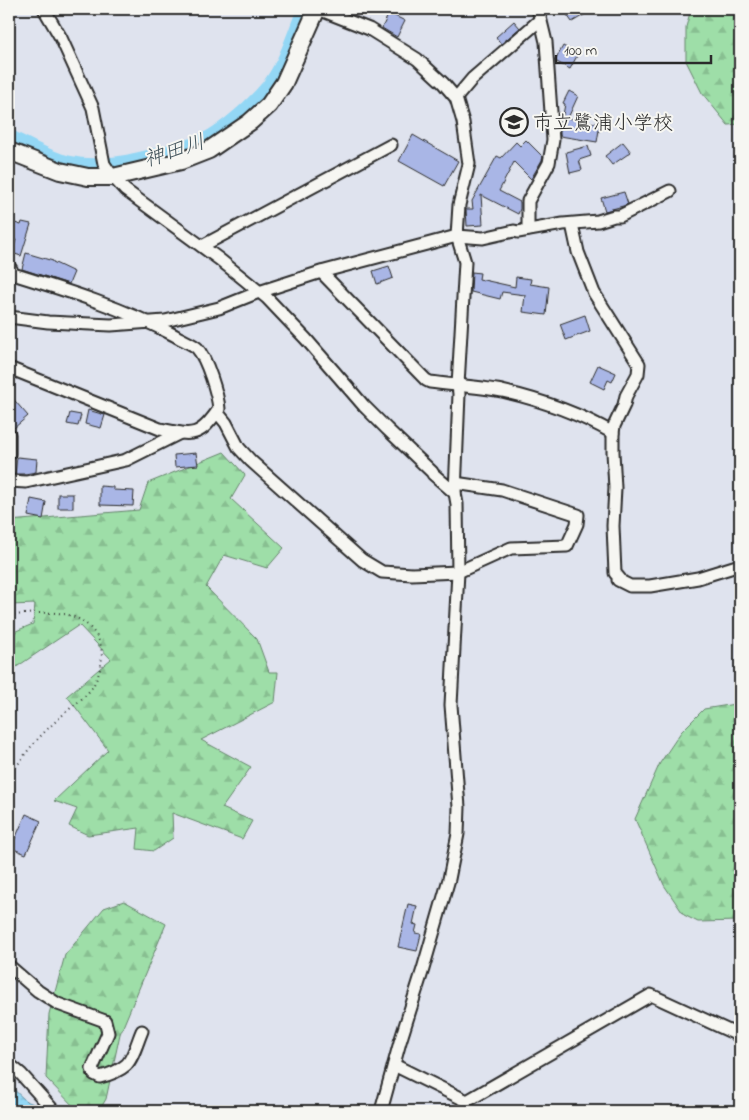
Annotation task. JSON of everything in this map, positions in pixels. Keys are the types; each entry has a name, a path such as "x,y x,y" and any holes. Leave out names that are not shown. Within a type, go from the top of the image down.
{"main road":[{"path":"9,151 60,171 88,177 113,177 181,161 209,150 250,122 269,105 284,83 318,9"}],"street":[{"path":"44,9 93,108 104,164 125,190 202,246 267,298 306,339 364,406 433,474 455,488 502,490 578,515 578,524 567,546 511,548 458,572 412,574 382,572 362,560 251,461 239,448 226,423 217,412"},
{"path":"318,9 369,29 417,59 443,83 456,98 463,122 469,164 459,205 457,236 464,262 455,488 458,572 451,705 459,807 458,834 449,879 380,1111"},
{"path":"456,98 472,79 539,14"},
{"path":"528,230 528,201 549,164 553,140 546,42 539,14"},
{"path":"202,246 391,145"},
{"path":"9,318 111,325 165,321 219,308 259,292 321,272 457,236 483,238 620,216 670,191"},
{"path":"572,224 578,252 594,293 639,364 638,374 626,396 613,433 615,488 613,526 615,573 620,579 618,580 630,586 650,586 698,578 740,564"},
{"path":"9,269 14,274 85,297 151,323 197,348 206,364 218,400 219,409 209,423 195,434 180,433 160,429 9,368"},
{"path":"321,272 426,380 502,392 562,408 595,422 613,433"},
{"path":"9,481 26,482 126,460 180,433"},
{"path":"9,434 9,454"},
{"path":"9,966 38,991 58,1004 105,1021 108,1033 92,1069 94,1074 100,1077 108,1075 127,1064 142,1032"},
{"path":"394,1066 467,1100 651,995 740,1036"},
{"path":"9,1064 21,1074 54,1111"}],"path":[{"path":"9,615 62,613 77,617 91,627 99,639 102,655 100,670 89,691 27,750 9,781 12,825 9,832"}],"green space":[{"path":"691,9 740,9 740,124 728,125 702,93 686,61 686,27"},
{"path":"224,452 245,475 231,499 284,548 267,568 224,555 206,587 257,639 269,672 278,672 275,702 201,740 251,767 222,808 252,821 242,839 172,813 173,838 154,851 137,849 139,828 88,835 69,826 77,809 54,801 108,750 67,696 111,659 79,625 9,672 9,647 16,631 33,624 35,604 9,604 9,521 139,510 148,483"},
{"path":"740,704 740,921 698,922 684,915 664,885 635,819 660,763 681,732 704,709"},
{"path":"124,901 166,924 120,1034 106,1099 99,1111 78,1111 46,1078 49,1014 65,955 104,908"}],"water":[{"path":"9,1085 26,1101 48,1111 9,1111"}],"building":[{"path":"563,9 594,9 572,22"},
{"path":"389,13 405,21 397,37 382,28"},
{"path":"514,21 520,28 501,44 496,37"},
{"path":"563,46 578,54 570,69 555,61"},
{"path":"569,91 578,96 568,118 600,124 597,142 560,136 565,104 563,103"},
{"path":"413,135 458,161 444,186 399,161"},
{"path":"526,140 543,157 542,160 531,179 514,162 499,191 520,202 518,214 481,195 483,225 467,226 466,209 473,209 472,201 497,156 501,158 516,142 520,146"},
{"path":"623,142 631,152 612,165 605,156"},
{"path":"588,146 591,156 579,160 582,170 570,173 566,152"},
{"path":"624,192 628,204 605,211 601,198"},
{"path":"9,221 21,225 22,222 31,224 21,256 12,253 16,240 9,237"},
{"path":"26,253 53,261 74,272 69,284 22,269"},
{"path":"389,266 393,278 377,284 373,271"},
{"path":"472,272 480,273 479,279 515,287 516,277 531,279 530,284 549,287 546,315 523,312 525,295 502,292 500,299 471,292"},
{"path":"585,315 590,331 566,340 560,324"},
{"path":"598,365 616,373 612,382 608,380 604,389 590,382"},
{"path":"9,394 28,416 14,428 9,427"},
{"path":"88,410 105,415 101,428 85,424"},
{"path":"70,413 81,415 78,426 67,424"},
{"path":"196,453 198,465 175,467 174,455"},
{"path":"17,457 37,459 36,472 15,474"},
{"path":"100,486 113,487 113,490 134,491 133,506 100,505"},
{"path":"58,494 73,494 73,508 58,508"},
{"path":"31,499 46,502 43,519 28,516"},
{"path":"26,814 41,821 26,854 11,848"},
{"path":"408,904 417,906 413,924 417,925 415,933 421,934 417,951 398,947"}],"waterway":[{"name":"神田川","path":"9,139 61,163 95,168 135,163 202,144 232,125 257,103 270,88 287,60 307,9"}],"place":[{"name":"市立鷺浦小学校","path":"514,122"}]}
